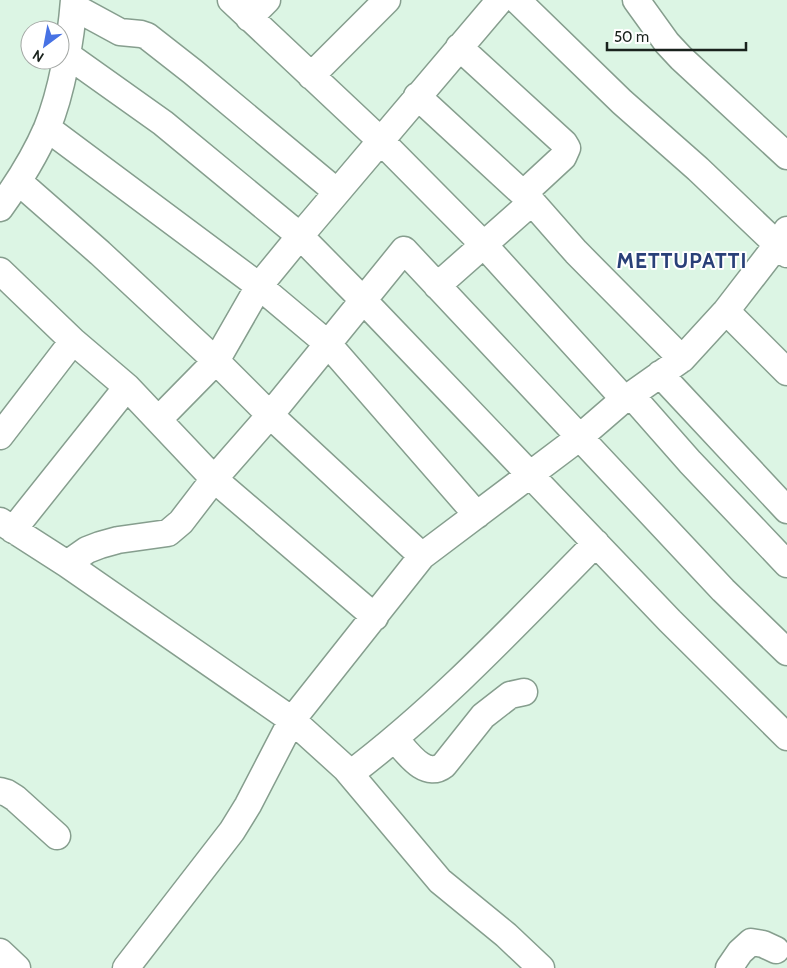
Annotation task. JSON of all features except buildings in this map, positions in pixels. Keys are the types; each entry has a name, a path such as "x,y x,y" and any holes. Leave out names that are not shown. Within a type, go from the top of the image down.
{"street":[{"path":"311,76 387,0"},
{"path":"160,419 216,361 259,286 417,96 500,0"},
{"path":"126,968 232,830 248,805 292,720 422,556 580,437 627,397 682,359 784,243 622,102 517,0"},
{"path":"636,0 667,43 681,58 787,156"},
{"path":"70,28 74,3 120,32 147,36 201,78 337,192"},
{"path":"249,6 311,76 380,140 484,245 787,564"},
{"path":"437,286 484,245 527,198 562,157 567,148 564,143 460,47"},
{"path":"70,57 163,124 300,236 670,621 787,737"},
{"path":"0,208 18,182 47,128 63,70"},
{"path":"417,96 527,198 576,252 682,359"},
{"path":"47,128 259,286 328,344 477,515"},
{"path":"18,182 100,253 422,556"},
{"path":"67,564 87,550 100,545 118,540 168,533 181,522 214,478 270,415 404,250 723,590 787,652"},
{"path":"0,271 73,341 127,386 214,478 375,617"},
{"path":"726,310 787,372"},
{"path":"0,436 73,341"},
{"path":"660,374 787,510"},
{"path":"127,386 7,525 67,564 292,720 350,774 440,881 506,935 541,968"},
{"path":"350,774 395,739 441,698 596,543"},
{"path":"395,739 423,767 430,770 438,770 483,716 510,695 524,692"},
{"path":"0,791 15,798 57,836"},
{"path":"729,968 740,952 751,942 763,944 775,952"},
{"path":"0,952 17,968"}],"district":[{"name":"METTUPATTI","path":"682,261"}]}
